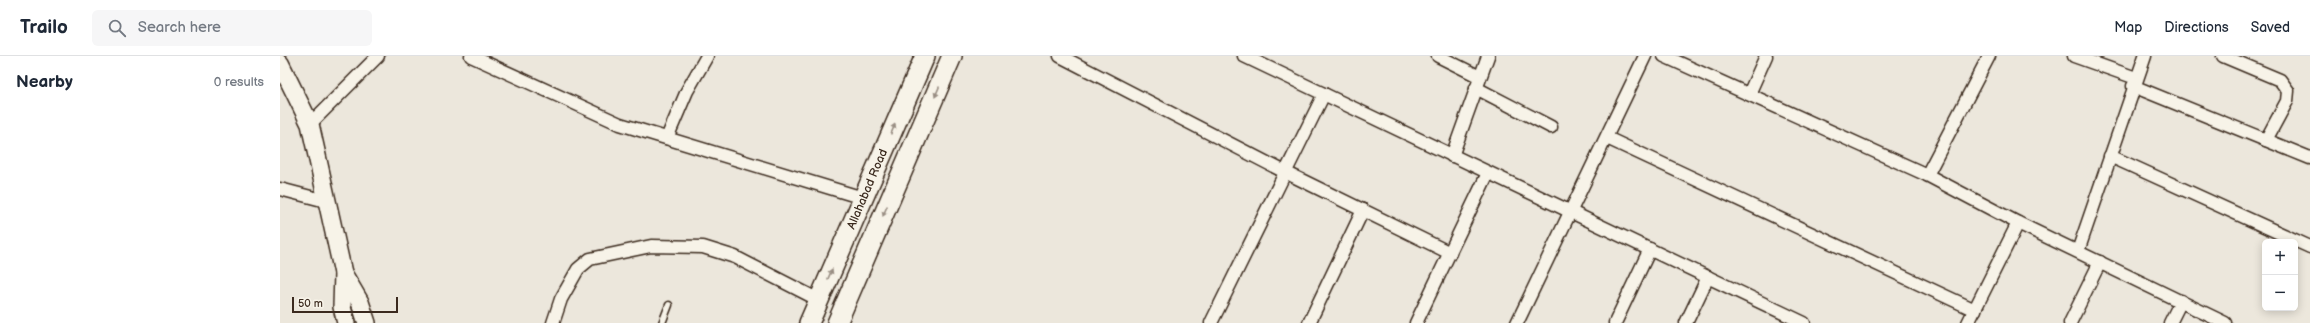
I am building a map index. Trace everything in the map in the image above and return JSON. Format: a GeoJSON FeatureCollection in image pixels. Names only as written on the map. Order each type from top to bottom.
{"type":"FeatureCollection","features":[{"type":"Feature","properties":{"kind":"main road","name":"Allahabad Road"},"geometry":{"type":"LineString","coordinates":[[809,323],[925,56]]}},
{"type":"Feature","properties":{"kind":"main road"},"geometry":{"type":"LineString","coordinates":[[837,323],[952,56]]}},
{"type":"Feature","properties":{"kind":"main road"},"geometry":{"type":"LineString","coordinates":[[280,63],[310,124],[326,202],[343,273],[342,307],[346,323]]}},
{"type":"Feature","properties":{"kind":"main road"},"geometry":{"type":"LineString","coordinates":[[343,273],[360,302],[367,323]]}},
{"type":"Feature","properties":{"kind":"street"},"geometry":{"type":"LineString","coordinates":[[310,124],[378,56]]}},
{"type":"Feature","properties":{"kind":"street"},"geometry":{"type":"LineString","coordinates":[[471,56],[620,124],[863,198]]}},
{"type":"Feature","properties":{"kind":"street"},"geometry":{"type":"LineString","coordinates":[[667,138],[687,90],[707,56]]}},
{"type":"Feature","properties":{"kind":"street"},"geometry":{"type":"LineString","coordinates":[[1060,56],[1285,172],[1450,253]]}},
{"type":"Feature","properties":{"kind":"street"},"geometry":{"type":"LineString","coordinates":[[1244,56],[1257,59],[1324,94],[1452,156],[1804,323]]}},
{"type":"Feature","properties":{"kind":"street"},"geometry":{"type":"LineString","coordinates":[[1438,56],[1478,83],[1551,127]]}},
{"type":"Feature","properties":{"kind":"street"},"geometry":{"type":"LineString","coordinates":[[1452,156],[1488,56]]}},
{"type":"Feature","properties":{"kind":"street"},"geometry":{"type":"LineString","coordinates":[[1517,323],[1572,212],[1645,56]]}},
{"type":"Feature","properties":{"kind":"street"},"geometry":{"type":"LineString","coordinates":[[1664,56],[1927,175],[2018,223],[2225,323]]}},
{"type":"Feature","properties":{"kind":"street"},"geometry":{"type":"LineString","coordinates":[[1749,94],[1766,56]]}},
{"type":"Feature","properties":{"kind":"street"},"geometry":{"type":"LineString","coordinates":[[1927,175],[1989,56]]}},
{"type":"Feature","properties":{"kind":"street"},"geometry":{"type":"LineString","coordinates":[[2074,56],[2310,158]]}},
{"type":"Feature","properties":{"kind":"street"},"geometry":{"type":"LineString","coordinates":[[2078,251],[2145,56]]}},
{"type":"Feature","properties":{"kind":"street"},"geometry":{"type":"LineString","coordinates":[[2223,56],[2280,80],[2288,91],[2287,101],[2266,140]]}},
{"type":"Feature","properties":{"kind":"street"},"geometry":{"type":"LineString","coordinates":[[1211,323],[1324,94]]}},
{"type":"Feature","properties":{"kind":"street"},"geometry":{"type":"LineString","coordinates":[[1607,138],[1975,310]]}},
{"type":"Feature","properties":{"kind":"street"},"geometry":{"type":"LineString","coordinates":[[2110,156],[2310,247]]}},
{"type":"Feature","properties":{"kind":"street"},"geometry":{"type":"LineString","coordinates":[[1416,323],[1488,173]]}},
{"type":"Feature","properties":{"kind":"street"},"geometry":{"type":"LineString","coordinates":[[280,189],[326,202]]}},
{"type":"Feature","properties":{"kind":"street"},"geometry":{"type":"LineString","coordinates":[[1309,323],[1363,210]]}},
{"type":"Feature","properties":{"kind":"street"},"geometry":{"type":"LineString","coordinates":[[1968,323],[2018,223]]}},
{"type":"Feature","properties":{"kind":"street"},"geometry":{"type":"LineString","coordinates":[[553,323],[561,300],[578,269],[590,259],[651,246],[703,247],[735,257],[819,300]]}},
{"type":"Feature","properties":{"kind":"street"},"geometry":{"type":"LineString","coordinates":[[1615,323],[1650,249]]}},
{"type":"Feature","properties":{"kind":"street"},"geometry":{"type":"LineString","coordinates":[[2070,323],[2100,262]]}},
{"type":"Feature","properties":{"kind":"street"},"geometry":{"type":"LineString","coordinates":[[1686,323],[1708,277]]}},
{"type":"Feature","properties":{"kind":"street"},"geometry":{"type":"LineString","coordinates":[[2170,323],[2181,301]]}},
{"type":"Feature","properties":{"kind":"lane"},"geometry":{"type":"LineString","coordinates":[[662,323],[669,305]]}}]}
